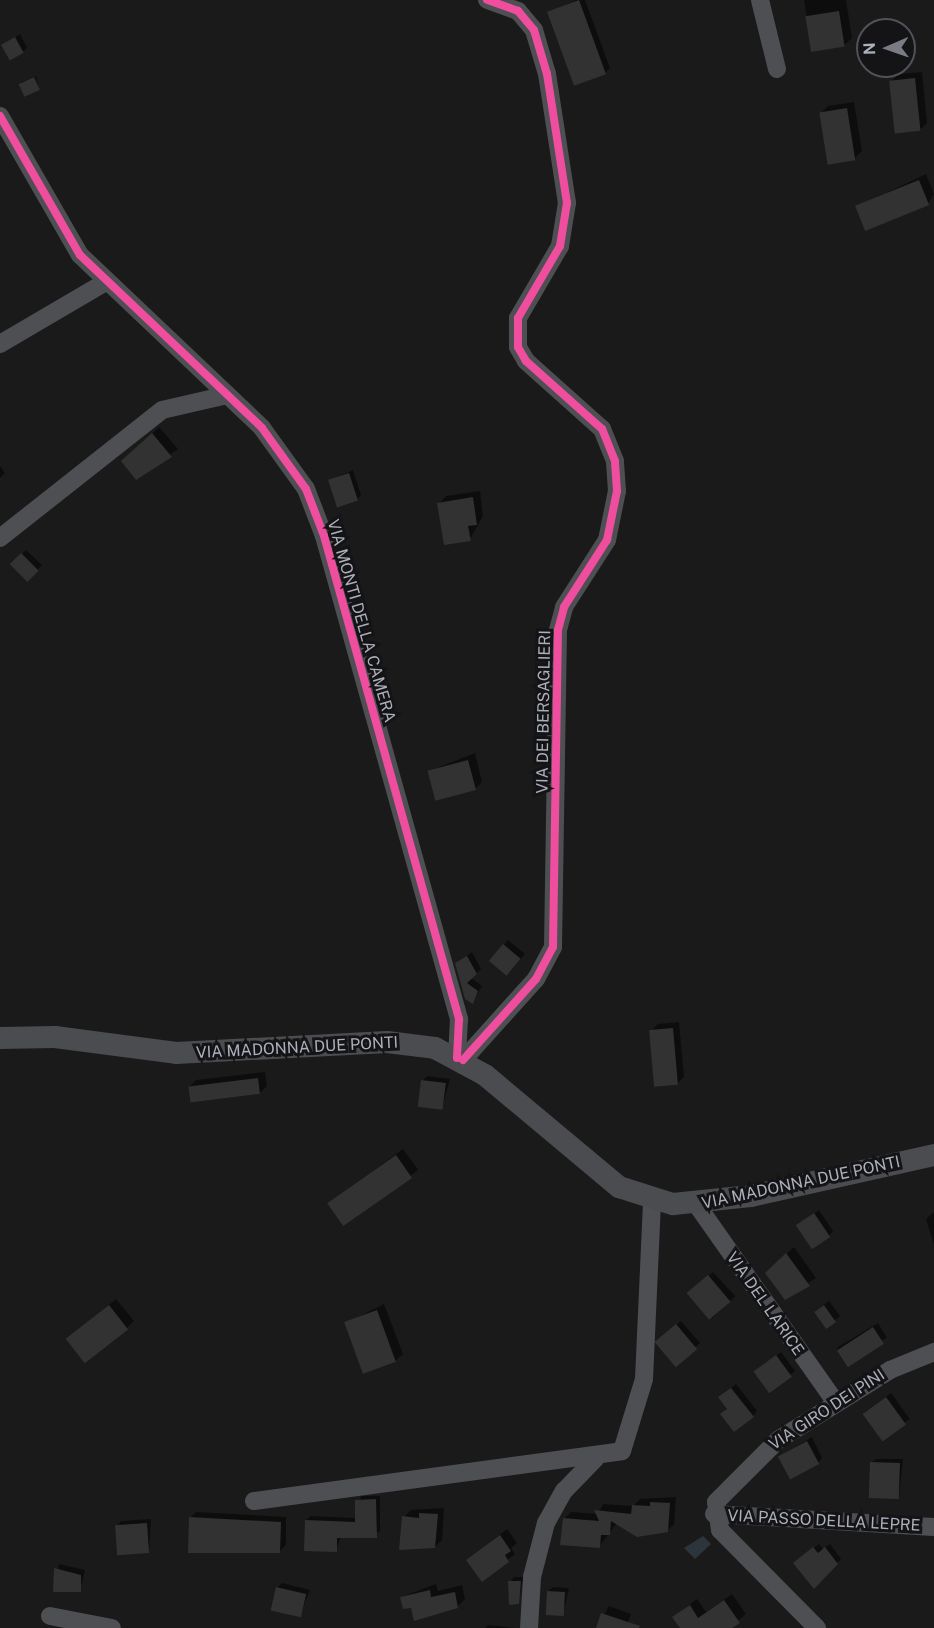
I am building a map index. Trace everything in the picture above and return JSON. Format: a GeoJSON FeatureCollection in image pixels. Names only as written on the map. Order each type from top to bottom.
{"type":"FeatureCollection","features":[{"type":"Feature","properties":{"kind":"main road","name":"VIA MADONNA DUE PONTI"},"geometry":{"type":"LineString","coordinates":[[0,1038],[55,1037],[176,1053],[396,1042],[460,1059],[614,1184],[652,1200],[697,1204],[934,1155]]}},
{"type":"Feature","properties":{"kind":"street","name":"VIA DEI BERSAGLIERI"},"geometry":{"type":"LineString","coordinates":[[460,1059],[536,979],[553,947],[557,636],[564,607],[611,530],[617,491],[615,461],[602,429],[525,361],[518,347],[518,318],[560,246],[567,202],[547,74],[534,30],[518,11],[487,0]]}},
{"type":"Feature","properties":{"kind":"street"},"geometry":{"type":"LineString","coordinates":[[760,0],[777,69]]}},
{"type":"Feature","properties":{"kind":"street","name":"VIA MONTI DELLA CAMERA"},"geometry":{"type":"LineString","coordinates":[[0,116],[70,241],[104,283],[227,395],[283,453],[318,519],[459,1019],[462,1039],[460,1059]]}},
{"type":"Feature","properties":{"kind":"street"},"geometry":{"type":"LineString","coordinates":[[0,344],[104,283]]}},
{"type":"Feature","properties":{"kind":"street"},"geometry":{"type":"LineString","coordinates":[[0,538],[162,410],[227,395]]}},
{"type":"Feature","properties":{"kind":"street"},"geometry":{"type":"LineString","coordinates":[[254,1501],[596,1458],[626,1446],[640,1397],[652,1200]]}},
{"type":"Feature","properties":{"kind":"street","name":"VIA DEL LARICE"},"geometry":{"type":"LineString","coordinates":[[697,1204],[836,1402]]}},
{"type":"Feature","properties":{"kind":"street","name":"VIA GIRO DEI PINI"},"geometry":{"type":"LineString","coordinates":[[714,1514],[719,1496],[756,1458],[836,1402],[934,1352]]}},
{"type":"Feature","properties":{"kind":"street"},"geometry":{"type":"LineString","coordinates":[[529,1628],[532,1577],[546,1523],[564,1491],[596,1458]]}},
{"type":"Feature","properties":{"kind":"street"},"geometry":{"type":"LineString","coordinates":[[714,1514],[720,1530],[817,1628]]}},
{"type":"Feature","properties":{"kind":"street","name":"VIA PASSO DELLA LEPRE"},"geometry":{"type":"LineString","coordinates":[[714,1514],[934,1527]]}},
{"type":"Feature","properties":{"kind":"street"},"geometry":{"type":"LineString","coordinates":[[50,1616],[112,1628]]}},
{"type":"Feature","properties":{"kind":"shaded area"},"geometry":{"type":"Polygon","coordinates":[[[703,1536],[711,1544],[695,1559],[684,1548],[703,1536]]]}},
{"type":"Feature","properties":{"kind":"building"},"geometry":{"type":"Polygon","coordinates":[[[579,0],[606,74],[574,86],[547,12],[579,0]]]}},
{"type":"Feature","properties":{"kind":"building"},"geometry":{"type":"Polygon","coordinates":[[[839,11],[845,47],[811,52],[805,16],[839,11]]]}},
{"type":"Feature","properties":{"kind":"building"},"geometry":{"type":"Polygon","coordinates":[[[15,37],[24,53],[10,61],[1,45],[15,37]]]}},
{"type":"Feature","properties":{"kind":"building"},"geometry":{"type":"Polygon","coordinates":[[[34,77],[40,90],[25,97],[19,84],[34,77]]]}},
{"type":"Feature","properties":{"kind":"building"},"geometry":{"type":"Polygon","coordinates":[[[915,78],[921,131],[895,133],[889,81],[915,78]]]}},
{"type":"Feature","properties":{"kind":"building"},"geometry":{"type":"Polygon","coordinates":[[[847,108],[855,160],[828,165],[819,112],[847,108]]]}},
{"type":"Feature","properties":{"kind":"building"},"geometry":{"type":"Polygon","coordinates":[[[919,180],[929,205],[865,231],[855,206],[919,180]]]}},
{"type":"Feature","properties":{"kind":"building"},"geometry":{"type":"Polygon","coordinates":[[[152,433],[172,457],[136,480],[121,461],[152,433]]]}},
{"type":"Feature","properties":{"kind":"building"},"geometry":{"type":"Polygon","coordinates":[[[349,473],[358,501],[337,507],[328,480],[349,473]]]}},
{"type":"Feature","properties":{"kind":"building"},"geometry":{"type":"Polygon","coordinates":[[[473,497],[477,525],[468,526],[471,541],[444,545],[437,503],[473,497]]]}},
{"type":"Feature","properties":{"kind":"building"},"geometry":{"type":"Polygon","coordinates":[[[21,553],[39,571],[27,582],[10,564],[21,553]]]}},
{"type":"Feature","properties":{"kind":"building"},"geometry":{"type":"Polygon","coordinates":[[[468,760],[476,790],[435,801],[427,771],[468,760]]]}},
{"type":"Feature","properties":{"kind":"building"},"geometry":{"type":"Polygon","coordinates":[[[503,944],[521,959],[506,976],[489,961],[503,944]]]}},
{"type":"Feature","properties":{"kind":"building"},"geometry":{"type":"Polygon","coordinates":[[[467,956],[477,974],[467,983],[478,991],[473,1004],[465,999],[455,963],[467,956]]]}},
{"type":"Feature","properties":{"kind":"building"},"geometry":{"type":"Polygon","coordinates":[[[673,1028],[678,1085],[654,1087],[649,1030],[673,1028]]]}},
{"type":"Feature","properties":{"kind":"building"},"geometry":{"type":"Polygon","coordinates":[[[258,1078],[260,1094],[190,1102],[189,1087],[258,1078]]]}},
{"type":"Feature","properties":{"kind":"building"},"geometry":{"type":"Polygon","coordinates":[[[421,1080],[446,1083],[443,1110],[418,1107],[421,1080]]]}},
{"type":"Feature","properties":{"kind":"building"},"geometry":{"type":"Polygon","coordinates":[[[396,1155],[412,1178],[343,1226],[327,1203],[396,1155]]]}},
{"type":"Feature","properties":{"kind":"building"},"geometry":{"type":"Polygon","coordinates":[[[814,1213],[830,1237],[812,1249],[796,1225],[814,1213]]]}},
{"type":"Feature","properties":{"kind":"building"},"geometry":{"type":"Polygon","coordinates":[[[786,1253],[810,1286],[785,1300],[765,1273],[786,1253]]]}},
{"type":"Feature","properties":{"kind":"building"},"geometry":{"type":"Polygon","coordinates":[[[708,1275],[730,1302],[709,1320],[687,1293],[708,1275]]]}},
{"type":"Feature","properties":{"kind":"building"},"geometry":{"type":"Polygon","coordinates":[[[109,1305],[128,1329],[85,1363],[66,1339],[109,1305]]]}},
{"type":"Feature","properties":{"kind":"building"},"geometry":{"type":"Polygon","coordinates":[[[824,1305],[836,1322],[826,1329],[814,1312],[824,1305]]]}},
{"type":"Feature","properties":{"kind":"building"},"geometry":{"type":"Polygon","coordinates":[[[377,1310],[396,1362],[363,1374],[344,1322],[377,1310]]]}},
{"type":"Feature","properties":{"kind":"building"},"geometry":{"type":"Polygon","coordinates":[[[676,1324],[697,1349],[676,1367],[655,1342],[676,1324]]]}},
{"type":"Feature","properties":{"kind":"building"},"geometry":{"type":"Polygon","coordinates":[[[873,1327],[884,1344],[848,1367],[837,1350],[873,1327]]]}},
{"type":"Feature","properties":{"kind":"building"},"geometry":{"type":"Polygon","coordinates":[[[776,1355],[792,1377],[769,1393],[753,1371],[776,1355]]]}},
{"type":"Feature","properties":{"kind":"building"},"geometry":{"type":"Polygon","coordinates":[[[731,1388],[754,1417],[734,1432],[720,1414],[727,1409],[718,1397],[731,1388]]]}},
{"type":"Feature","properties":{"kind":"building"},"geometry":{"type":"Polygon","coordinates":[[[886,1397],[906,1425],[883,1442],[863,1414],[886,1397]]]}},
{"type":"Feature","properties":{"kind":"building"},"geometry":{"type":"Polygon","coordinates":[[[807,1441],[819,1464],[790,1479],[778,1456],[807,1441]]]}},
{"type":"Feature","properties":{"kind":"building"},"geometry":{"type":"Polygon","coordinates":[[[870,1462],[900,1463],[899,1499],[869,1498],[870,1462]]]}},
{"type":"Feature","properties":{"kind":"building"},"geometry":{"type":"Polygon","coordinates":[[[376,1499],[377,1538],[337,1538],[337,1552],[304,1551],[305,1520],[355,1522],[355,1500],[376,1499]]]}},
{"type":"Feature","properties":{"kind":"building"},"geometry":{"type":"Polygon","coordinates":[[[650,1502],[670,1503],[668,1532],[637,1537],[611,1521],[610,1535],[601,1535],[600,1548],[560,1545],[563,1518],[599,1521],[594,1510],[631,1514],[632,1505],[650,1506],[650,1502]]]}},
{"type":"Feature","properties":{"kind":"building"},"geometry":{"type":"Polygon","coordinates":[[[419,1513],[438,1514],[435,1548],[399,1550],[402,1516],[419,1518],[419,1513]]]}},
{"type":"Feature","properties":{"kind":"building"},"geometry":{"type":"Polygon","coordinates":[[[189,1517],[281,1522],[280,1553],[188,1553],[189,1517]]]}},
{"type":"Feature","properties":{"kind":"building"},"geometry":{"type":"Polygon","coordinates":[[[147,1523],[149,1553],[117,1555],[115,1525],[147,1523]]]}},
{"type":"Feature","properties":{"kind":"building"},"geometry":{"type":"Polygon","coordinates":[[[500,1535],[511,1551],[505,1555],[509,1562],[482,1582],[466,1560],[500,1535]]]}},
{"type":"Feature","properties":{"kind":"building"},"geometry":{"type":"Polygon","coordinates":[[[813,1547],[818,1553],[825,1547],[838,1564],[814,1589],[793,1563],[813,1547]]]}},
{"type":"Feature","properties":{"kind":"building"},"geometry":{"type":"Polygon","coordinates":[[[54,1568],[81,1575],[81,1592],[53,1592],[54,1568]]]}},
{"type":"Feature","properties":{"kind":"building"},"geometry":{"type":"Polygon","coordinates":[[[508,1581],[521,1581],[519,1604],[509,1605],[508,1581]]]}},
{"type":"Feature","properties":{"kind":"building"},"geometry":{"type":"Polygon","coordinates":[[[276,1587],[306,1594],[301,1617],[271,1610],[276,1587]]]}},
{"type":"Feature","properties":{"kind":"building"},"geometry":{"type":"Polygon","coordinates":[[[430,1590],[431,1597],[455,1592],[458,1608],[414,1621],[411,1608],[403,1609],[400,1597],[430,1590]]]}},
{"type":"Feature","properties":{"kind":"building"},"geometry":{"type":"Polygon","coordinates":[[[547,1591],[565,1592],[564,1616],[546,1615],[547,1591]]]}},
{"type":"Feature","properties":{"kind":"building"},"geometry":{"type":"Polygon","coordinates":[[[724,1600],[740,1623],[732,1628],[680,1628],[672,1617],[690,1605],[698,1618],[724,1600]]]}},
{"type":"Feature","properties":{"kind":"building"},"geometry":{"type":"Polygon","coordinates":[[[601,1613],[640,1626],[639,1628],[596,1628],[601,1613]]]}},
{"type":"Feature","properties":{"kind":"cycle path"},"geometry":{"type":"LineString","coordinates":[[463,1060],[536,979],[553,947],[558,630],[564,607],[607,540],[617,491],[615,461],[602,429],[526,361],[518,347],[518,318],[560,246],[567,203],[547,74],[534,30],[518,11],[487,0]]}},
{"type":"Feature","properties":{"kind":"cycle path"},"geometry":{"type":"LineString","coordinates":[[0,116],[80,255],[262,428],[306,489],[324,536],[459,1019],[457,1058]]}}]}
